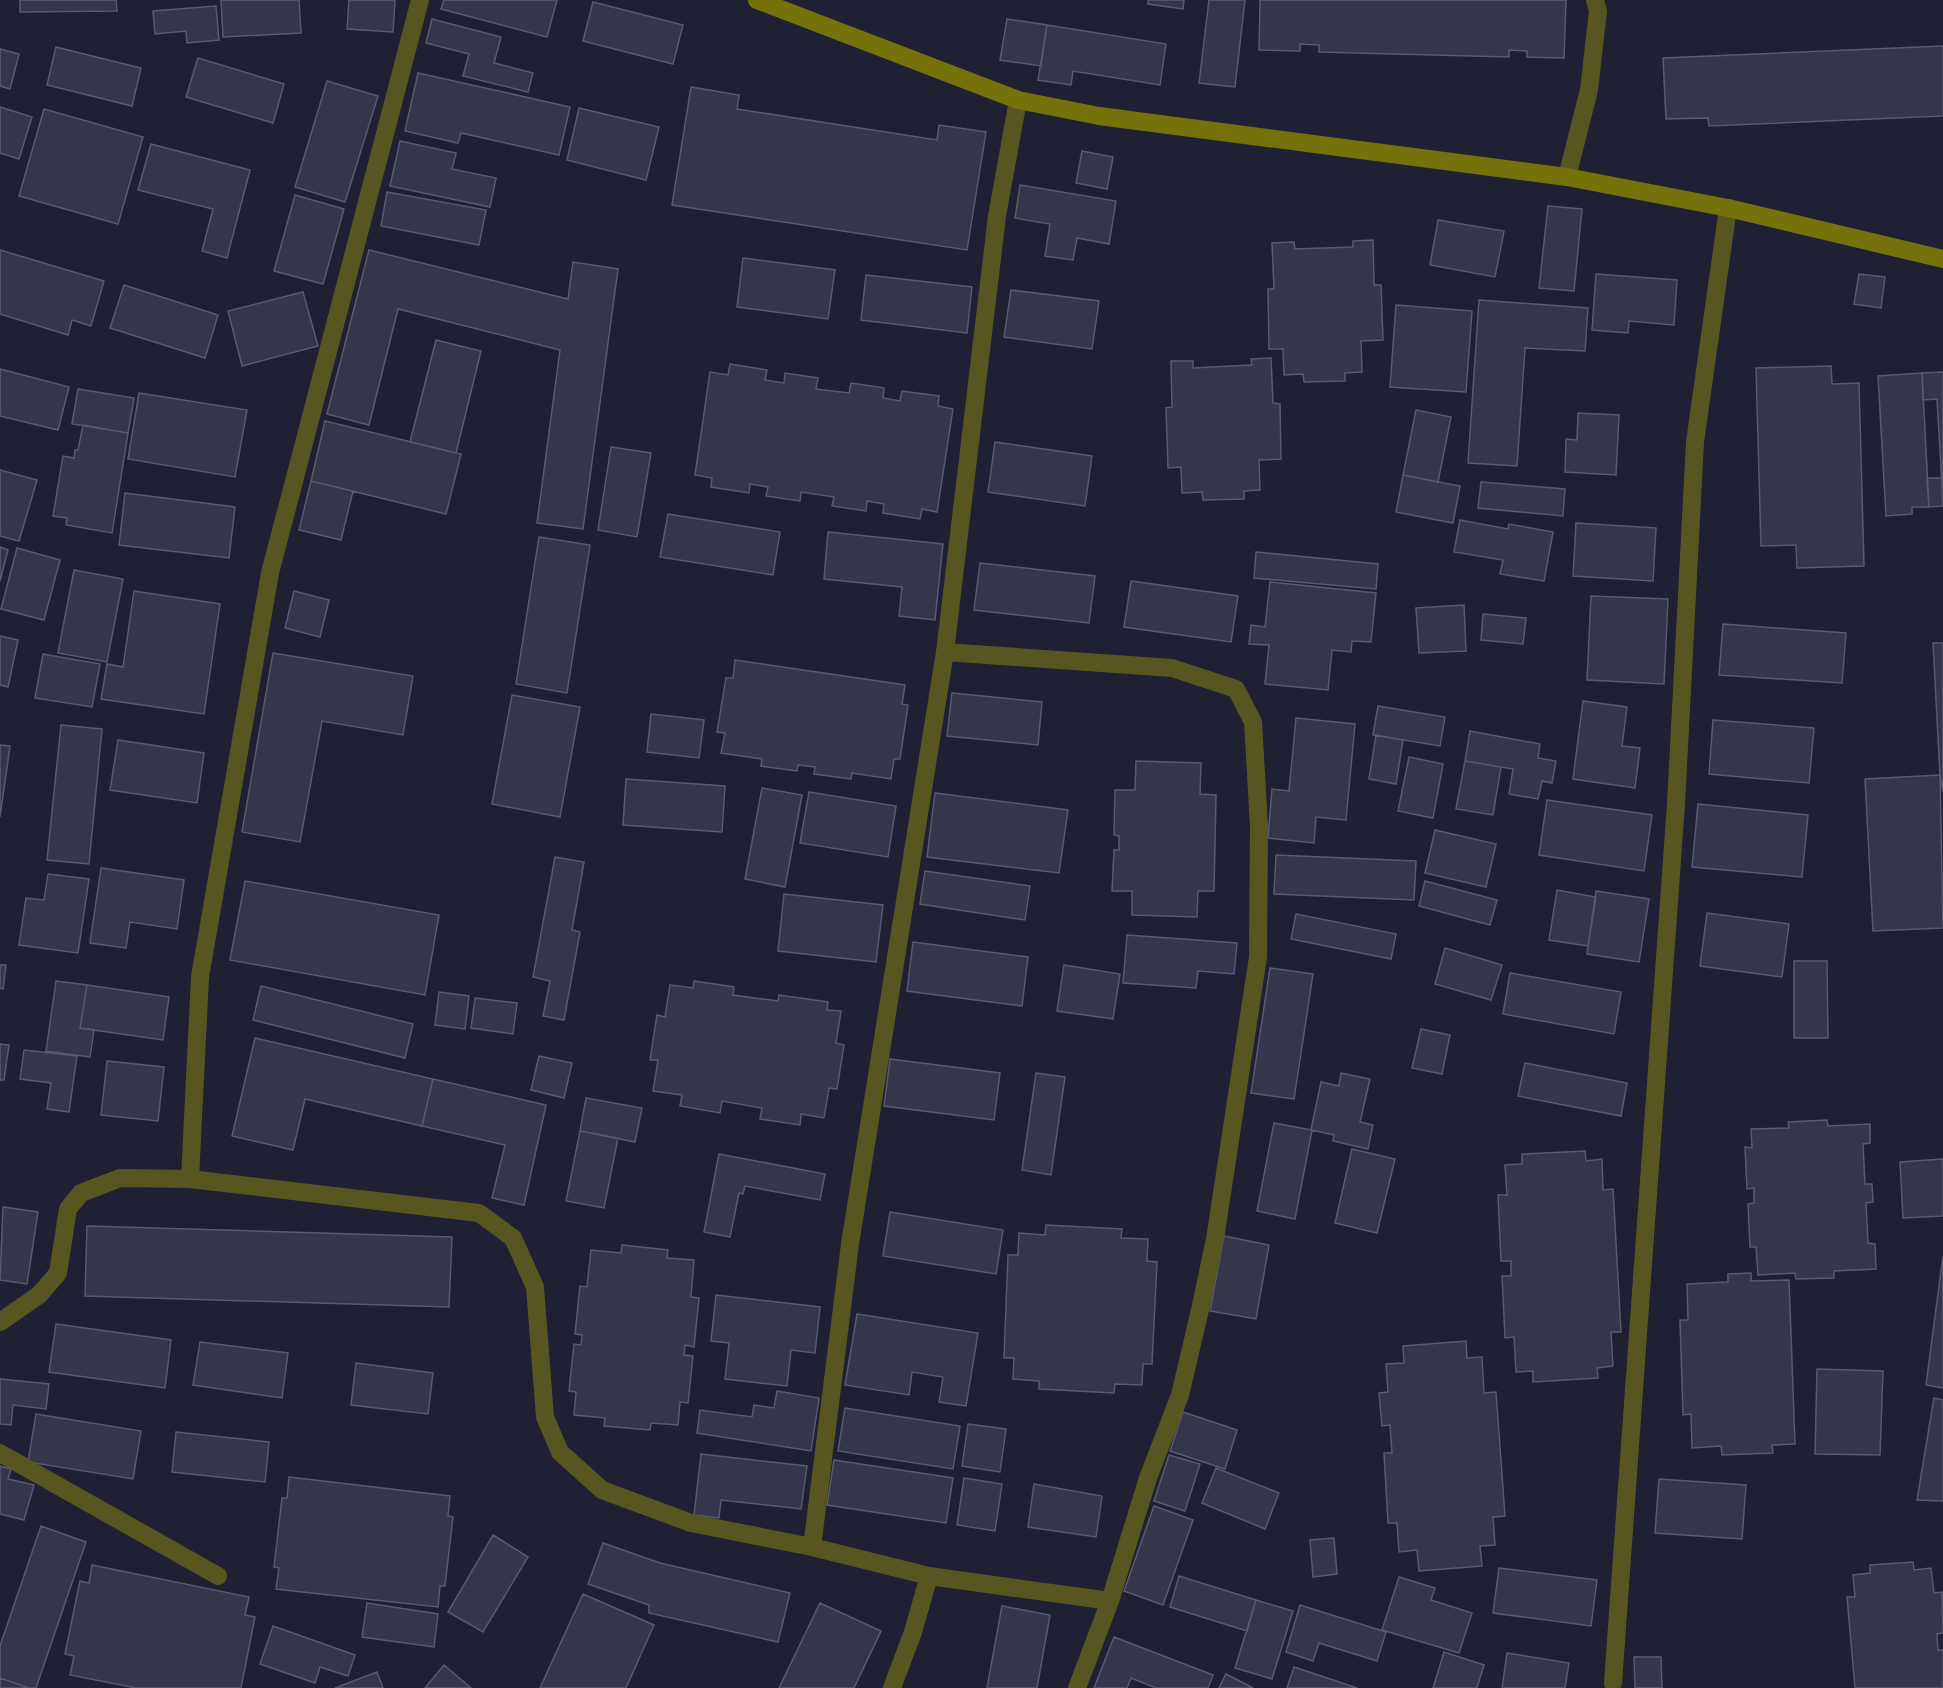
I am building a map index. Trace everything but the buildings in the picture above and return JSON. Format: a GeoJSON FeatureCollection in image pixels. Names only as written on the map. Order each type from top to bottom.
{"type":"FeatureCollection","features":[{"type":"Feature","properties":{"kind":"street"},"geometry":{"type":"LineString","coordinates":[[190,1179],[200,977],[270,573],[420,0]]}},
{"type":"Feature","properties":{"kind":"street"},"geometry":{"type":"LineString","coordinates":[[757,0],[1018,100],[1099,116],[1567,177],[1728,208],[1943,259]]}},
{"type":"Feature","properties":{"kind":"street"},"geometry":{"type":"LineString","coordinates":[[1567,177],[1589,90],[1598,11],[1595,0]]}},
{"type":"Feature","properties":{"kind":"street"},"geometry":{"type":"LineString","coordinates":[[812,1547],[850,1244],[945,652],[997,216],[1018,100]]}},
{"type":"Feature","properties":{"kind":"street"},"geometry":{"type":"LineString","coordinates":[[1613,1683],[1675,816],[1695,442],[1728,208]]}},
{"type":"Feature","properties":{"kind":"street"},"geometry":{"type":"LineString","coordinates":[[945,652],[1172,668],[1236,689],[1253,722],[1259,826],[1257,957],[1215,1239],[1180,1395],[1148,1478],[1110,1602],[1077,1688]]}},
{"type":"Feature","properties":{"kind":"street"},"geometry":{"type":"LineString","coordinates":[[0,1322],[39,1295],[58,1273],[68,1209],[81,1193],[120,1178],[190,1179],[479,1213],[513,1238],[535,1287],[545,1418],[561,1452],[602,1490],[691,1523],[812,1547],[929,1576],[1110,1602]]}},
{"type":"Feature","properties":{"kind":"street"},"geometry":{"type":"LineString","coordinates":[[0,1454],[219,1576]]}},
{"type":"Feature","properties":{"kind":"street"},"geometry":{"type":"LineString","coordinates":[[892,1688],[914,1632],[929,1576]]}}]}
